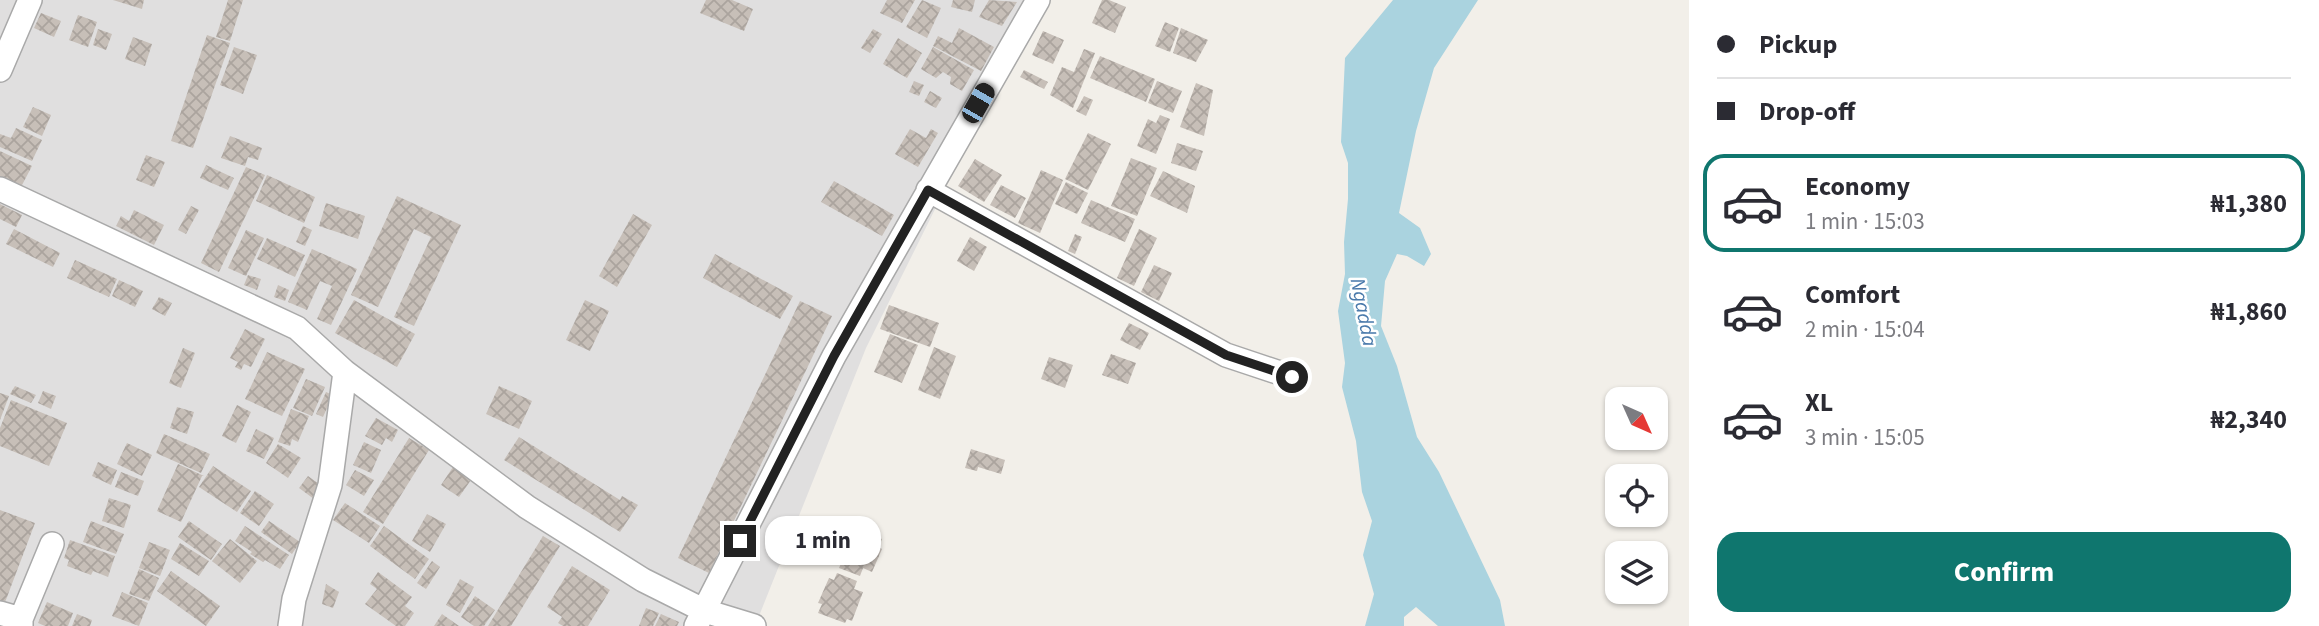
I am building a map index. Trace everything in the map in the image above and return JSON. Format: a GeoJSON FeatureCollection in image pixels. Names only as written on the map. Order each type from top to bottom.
{"type":"FeatureCollection","features":[{"type":"Feature","properties":{"kind":"street"},"geometry":{"type":"LineString","coordinates":[[0,69],[30,0]]}},
{"type":"Feature","properties":{"kind":"street"},"geometry":{"type":"LineString","coordinates":[[701,618],[834,356],[1038,0]]}},
{"type":"Feature","properties":{"kind":"street"},"geometry":{"type":"LineString","coordinates":[[0,189],[297,328],[345,372],[527,507],[701,618],[754,626]]}},
{"type":"Feature","properties":{"kind":"street"},"geometry":{"type":"LineString","coordinates":[[928,190],[1226,355],[1292,377]]}},
{"type":"Feature","properties":{"kind":"street"},"geometry":{"type":"LineString","coordinates":[[290,626],[294,599],[330,485],[345,372]]}},
{"type":"Feature","properties":{"kind":"street"},"geometry":{"type":"LineString","coordinates":[[14,619],[51,544]]}},
{"type":"Feature","properties":{"kind":"shaded area"},"geometry":{"type":"Polygon","coordinates":[[[0,0],[1039,0],[866,348],[755,626],[0,626],[0,0]]]}},
{"type":"Feature","properties":{"kind":"water","name":"Ngadda"},"geometry":{"type":"Polygon","coordinates":[[[1393,0],[1478,0],[1434,68],[1416,131],[1399,213],[1420,228],[1431,254],[1424,266],[1407,256],[1397,254],[1385,281],[1381,326],[1397,366],[1417,437],[1439,472],[1500,600],[1505,626],[1438,626],[1416,607],[1404,617],[1404,626],[1365,626],[1374,594],[1363,555],[1372,521],[1362,492],[1356,441],[1342,387],[1345,363],[1338,311],[1345,274],[1348,163],[1341,142],[1345,58],[1393,0]]]}},
{"type":"Feature","properties":{"kind":"building"},"geometry":{"type":"Polygon","coordinates":[[[113,0],[144,0],[142,9],[113,0]]]}},
{"type":"Feature","properties":{"kind":"building"},"geometry":{"type":"Polygon","coordinates":[[[228,0],[243,0],[230,41],[216,37],[228,0]]]}},
{"type":"Feature","properties":{"kind":"building"},"geometry":{"type":"Polygon","coordinates":[[[706,0],[732,0],[753,9],[744,31],[700,13],[706,0]]]}},
{"type":"Feature","properties":{"kind":"building"},"geometry":{"type":"Polygon","coordinates":[[[887,0],[915,0],[902,23],[880,13],[887,0]]]}},
{"type":"Feature","properties":{"kind":"building"},"geometry":{"type":"Polygon","coordinates":[[[922,0],[941,8],[927,38],[906,27],[922,0]]]}},
{"type":"Feature","properties":{"kind":"building"},"geometry":{"type":"Polygon","coordinates":[[[953,0],[975,0],[972,12],[951,7],[953,0]]]}},
{"type":"Feature","properties":{"kind":"building"},"geometry":{"type":"Polygon","coordinates":[[[989,0],[1017,2],[1002,26],[979,17],[989,0]]]}},
{"type":"Feature","properties":{"kind":"building"},"geometry":{"type":"Polygon","coordinates":[[[1102,0],[1126,7],[1115,33],[1092,23],[1102,0]]]}},
{"type":"Feature","properties":{"kind":"building"},"geometry":{"type":"Polygon","coordinates":[[[41,13],[61,21],[54,37],[34,28],[41,13]]]}},
{"type":"Feature","properties":{"kind":"building"},"geometry":{"type":"Polygon","coordinates":[[[78,15],[97,22],[88,47],[69,40],[78,15]]]}},
{"type":"Feature","properties":{"kind":"building"},"geometry":{"type":"Polygon","coordinates":[[[1165,22],[1179,28],[1170,52],[1155,46],[1165,22]]]}},
{"type":"Feature","properties":{"kind":"building"},"geometry":{"type":"Polygon","coordinates":[[[959,28],[994,47],[981,71],[933,46],[938,36],[952,43],[959,28]]]}},
{"type":"Feature","properties":{"kind":"building"},"geometry":{"type":"Polygon","coordinates":[[[1181,28],[1208,40],[1196,62],[1173,53],[1181,28]]]}},
{"type":"Feature","properties":{"kind":"building"},"geometry":{"type":"Polygon","coordinates":[[[98,29],[112,34],[106,50],[93,45],[98,29]]]}},
{"type":"Feature","properties":{"kind":"building"},"geometry":{"type":"Polygon","coordinates":[[[873,29],[882,34],[870,53],[861,48],[873,29]]]}},
{"type":"Feature","properties":{"kind":"building"},"geometry":{"type":"Polygon","coordinates":[[[1043,31],[1064,40],[1053,64],[1032,55],[1043,31]]]}},
{"type":"Feature","properties":{"kind":"building"},"geometry":{"type":"Polygon","coordinates":[[[207,35],[230,43],[193,148],[171,141],[207,35]]]}},
{"type":"Feature","properties":{"kind":"building"},"geometry":{"type":"Polygon","coordinates":[[[133,37],[152,44],[145,66],[125,59],[133,37]]]}},
{"type":"Feature","properties":{"kind":"building"},"geometry":{"type":"Polygon","coordinates":[[[898,38],[922,53],[907,78],[883,64],[898,38]]]}},
{"type":"Feature","properties":{"kind":"building"},"geometry":{"type":"Polygon","coordinates":[[[234,47],[257,55],[243,94],[220,85],[234,47]]]}},
{"type":"Feature","properties":{"kind":"building"},"geometry":{"type":"Polygon","coordinates":[[[933,47],[974,70],[962,91],[950,84],[951,77],[943,72],[936,78],[921,69],[933,47]]]}},
{"type":"Feature","properties":{"kind":"building"},"geometry":{"type":"Polygon","coordinates":[[[1084,49],[1095,53],[1073,108],[1050,95],[1062,67],[1074,72],[1084,49]]]}},
{"type":"Feature","properties":{"kind":"building"},"geometry":{"type":"Polygon","coordinates":[[[1100,56],[1155,79],[1146,102],[1090,78],[1100,56]]]}},
{"type":"Feature","properties":{"kind":"building"},"geometry":{"type":"Polygon","coordinates":[[[1024,70],[1048,82],[1044,89],[1020,77],[1024,70]]]}},
{"type":"Feature","properties":{"kind":"building"},"geometry":{"type":"Polygon","coordinates":[[[914,81],[924,85],[919,96],[909,92],[914,81]]]}},
{"type":"Feature","properties":{"kind":"building"},"geometry":{"type":"Polygon","coordinates":[[[1157,81],[1182,91],[1173,113],[1148,103],[1157,81]]]}},
{"type":"Feature","properties":{"kind":"building"},"geometry":{"type":"Polygon","coordinates":[[[1196,83],[1213,90],[1204,136],[1180,127],[1196,83]]]}},
{"type":"Feature","properties":{"kind":"building"},"geometry":{"type":"Polygon","coordinates":[[[930,91],[942,98],[936,108],[924,102],[930,91]]]}},
{"type":"Feature","properties":{"kind":"building"},"geometry":{"type":"Polygon","coordinates":[[[1084,96],[1093,100],[1086,116],[1076,111],[1084,96]]]}},
{"type":"Feature","properties":{"kind":"building"},"geometry":{"type":"Polygon","coordinates":[[[33,107],[51,115],[42,136],[23,127],[33,107]]]}},
{"type":"Feature","properties":{"kind":"building"},"geometry":{"type":"Polygon","coordinates":[[[1160,115],[1170,119],[1156,154],[1137,146],[1148,119],[1156,123],[1160,115]]]}},
{"type":"Feature","properties":{"kind":"building"},"geometry":{"type":"Polygon","coordinates":[[[16,128],[42,140],[32,161],[0,147],[0,134],[11,138],[16,128]]]}},
{"type":"Feature","properties":{"kind":"building"},"geometry":{"type":"Polygon","coordinates":[[[910,129],[926,138],[931,129],[938,133],[918,167],[895,154],[910,129]]]}},
{"type":"Feature","properties":{"kind":"building"},"geometry":{"type":"Polygon","coordinates":[[[1088,133],[1111,144],[1088,190],[1065,179],[1088,133]]]}},
{"type":"Feature","properties":{"kind":"building"},"geometry":{"type":"Polygon","coordinates":[[[230,136],[262,148],[258,160],[248,157],[245,166],[221,158],[230,136]]]}},
{"type":"Feature","properties":{"kind":"building"},"geometry":{"type":"Polygon","coordinates":[[[1177,143],[1203,151],[1196,171],[1171,163],[1177,143]]]}},
{"type":"Feature","properties":{"kind":"building"},"geometry":{"type":"Polygon","coordinates":[[[0,151],[32,166],[21,187],[0,177],[0,151]]]}},
{"type":"Feature","properties":{"kind":"building"},"geometry":{"type":"Polygon","coordinates":[[[146,155],[165,162],[154,187],[136,180],[146,155]]]}},
{"type":"Feature","properties":{"kind":"building"},"geometry":{"type":"Polygon","coordinates":[[[1131,158],[1157,168],[1137,216],[1111,206],[1131,158]]]}},
{"type":"Feature","properties":{"kind":"building"},"geometry":{"type":"Polygon","coordinates":[[[975,159],[1002,175],[984,202],[958,186],[975,159]]]}},
{"type":"Feature","properties":{"kind":"building"},"geometry":{"type":"Polygon","coordinates":[[[206,165],[234,178],[228,190],[200,178],[206,165]]]}},
{"type":"Feature","properties":{"kind":"building"},"geometry":{"type":"Polygon","coordinates":[[[246,167],[265,175],[219,272],[201,263],[246,167]]]}},
{"type":"Feature","properties":{"kind":"building"},"geometry":{"type":"Polygon","coordinates":[[[1041,170],[1063,180],[1040,233],[1018,223],[1041,170]]]}},
{"type":"Feature","properties":{"kind":"building"},"geometry":{"type":"Polygon","coordinates":[[[1163,171],[1195,186],[1187,213],[1150,196],[1163,171]]]}},
{"type":"Feature","properties":{"kind":"building"},"geometry":{"type":"Polygon","coordinates":[[[267,175],[315,197],[304,223],[256,201],[267,175]]]}},
{"type":"Feature","properties":{"kind":"building"},"geometry":{"type":"Polygon","coordinates":[[[834,181],[894,215],[882,236],[821,202],[834,181]]]}},
{"type":"Feature","properties":{"kind":"building"},"geometry":{"type":"Polygon","coordinates":[[[1066,182],[1088,193],[1077,214],[1055,204],[1066,182]]]}},
{"type":"Feature","properties":{"kind":"building"},"geometry":{"type":"Polygon","coordinates":[[[1001,185],[1026,198],[1015,218],[990,205],[1001,185]]]}},
{"type":"Feature","properties":{"kind":"building"},"geometry":{"type":"Polygon","coordinates":[[[397,196],[461,225],[414,326],[394,317],[431,237],[414,229],[378,307],[351,295],[397,196]]]}},
{"type":"Feature","properties":{"kind":"building"},"geometry":{"type":"Polygon","coordinates":[[[1091,200],[1135,219],[1125,242],[1081,223],[1091,200]]]}},
{"type":"Feature","properties":{"kind":"building"},"geometry":{"type":"Polygon","coordinates":[[[326,203],[365,216],[358,239],[319,226],[326,203]]]}},
{"type":"Feature","properties":{"kind":"building"},"geometry":{"type":"Polygon","coordinates":[[[0,204],[22,215],[16,227],[0,219],[0,204]]]}},
{"type":"Feature","properties":{"kind":"building"},"geometry":{"type":"Polygon","coordinates":[[[191,206],[199,210],[186,234],[178,230],[191,206]]]}},
{"type":"Feature","properties":{"kind":"building"},"geometry":{"type":"Polygon","coordinates":[[[134,210],[164,225],[154,245],[116,226],[121,216],[129,221],[134,210]]]}},
{"type":"Feature","properties":{"kind":"building"},"geometry":{"type":"Polygon","coordinates":[[[633,214],[652,225],[617,287],[599,276],[633,214]]]}},
{"type":"Feature","properties":{"kind":"building"},"geometry":{"type":"Polygon","coordinates":[[[303,226],[312,230],[305,246],[296,242],[303,226]]]}},
{"type":"Feature","properties":{"kind":"building"},"geometry":{"type":"Polygon","coordinates":[[[14,229],[60,253],[53,267],[6,244],[14,229]]]}},
{"type":"Feature","properties":{"kind":"building"},"geometry":{"type":"Polygon","coordinates":[[[1139,229],[1157,238],[1134,286],[1117,278],[1139,229]]]}},
{"type":"Feature","properties":{"kind":"building"},"geometry":{"type":"Polygon","coordinates":[[[246,230],[264,238],[246,276],[228,268],[246,230]]]}},
{"type":"Feature","properties":{"kind":"building"},"geometry":{"type":"Polygon","coordinates":[[[1075,234],[1082,237],[1075,254],[1068,251],[1075,234]]]}},
{"type":"Feature","properties":{"kind":"building"},"geometry":{"type":"Polygon","coordinates":[[[970,237],[987,247],[974,271],[957,261],[970,237]]]}},
{"type":"Feature","properties":{"kind":"building"},"geometry":{"type":"Polygon","coordinates":[[[267,238],[305,255],[295,277],[257,259],[267,238]]]}},
{"type":"Feature","properties":{"kind":"building"},"geometry":{"type":"Polygon","coordinates":[[[312,249],[357,269],[331,325],[317,319],[332,286],[320,281],[307,310],[288,302],[312,249]]]}},
{"type":"Feature","properties":{"kind":"building"},"geometry":{"type":"Polygon","coordinates":[[[715,254],[793,296],[780,319],[703,278],[715,254]]]}},
{"type":"Feature","properties":{"kind":"building"},"geometry":{"type":"Polygon","coordinates":[[[75,260],[117,279],[109,297],[67,278],[75,260]]]}},
{"type":"Feature","properties":{"kind":"building"},"geometry":{"type":"Polygon","coordinates":[[[1154,265],[1172,273],[1159,301],[1141,292],[1154,265]]]}},
{"type":"Feature","properties":{"kind":"building"},"geometry":{"type":"Polygon","coordinates":[[[248,275],[261,279],[257,290],[244,285],[248,275]]]}},
{"type":"Feature","properties":{"kind":"building"},"geometry":{"type":"Polygon","coordinates":[[[119,280],[143,291],[135,307],[112,296],[119,280]]]}},
{"type":"Feature","properties":{"kind":"building"},"geometry":{"type":"Polygon","coordinates":[[[278,285],[289,290],[285,301],[274,297],[278,285]]]}},
{"type":"Feature","properties":{"kind":"building"},"geometry":{"type":"Polygon","coordinates":[[[159,297],[172,303],[165,316],[152,309],[159,297]]]}},
{"type":"Feature","properties":{"kind":"building"},"geometry":{"type":"Polygon","coordinates":[[[354,300],[415,334],[397,367],[335,333],[354,300]]]}},
{"type":"Feature","properties":{"kind":"building"},"geometry":{"type":"Polygon","coordinates":[[[585,300],[609,311],[590,351],[566,340],[585,300]]]}},
{"type":"Feature","properties":{"kind":"building"},"geometry":{"type":"Polygon","coordinates":[[[800,301],[832,316],[709,573],[678,558],[800,301]]]}},
{"type":"Feature","properties":{"kind":"building"},"geometry":{"type":"Polygon","coordinates":[[[889,305],[939,323],[930,347],[880,329],[889,305]]]}},
{"type":"Feature","properties":{"kind":"building"},"geometry":{"type":"Polygon","coordinates":[[[1129,323],[1149,333],[1140,350],[1120,340],[1129,323]]]}},
{"type":"Feature","properties":{"kind":"building"},"geometry":{"type":"Polygon","coordinates":[[[245,329],[265,339],[251,367],[244,364],[241,370],[235,367],[238,362],[230,358],[245,329]]]}},
{"type":"Feature","properties":{"kind":"building"},"geometry":{"type":"Polygon","coordinates":[[[890,334],[918,345],[902,383],[874,372],[890,334]]]}},
{"type":"Feature","properties":{"kind":"building"},"geometry":{"type":"Polygon","coordinates":[[[934,347],[956,356],[940,399],[918,390],[934,347]]]}},
{"type":"Feature","properties":{"kind":"building"},"geometry":{"type":"Polygon","coordinates":[[[183,348],[195,353],[181,388],[169,383],[183,348]]]}},
{"type":"Feature","properties":{"kind":"building"},"geometry":{"type":"Polygon","coordinates":[[[267,352],[305,369],[282,416],[245,399],[267,352]]]}},
{"type":"Feature","properties":{"kind":"building"},"geometry":{"type":"Polygon","coordinates":[[[1111,354],[1136,363],[1128,384],[1102,375],[1111,354]]]}},
{"type":"Feature","properties":{"kind":"building"},"geometry":{"type":"Polygon","coordinates":[[[1049,357],[1073,365],[1065,388],[1041,379],[1049,357]]]}},
{"type":"Feature","properties":{"kind":"building"},"geometry":{"type":"Polygon","coordinates":[[[306,379],[325,387],[312,416],[293,408],[306,379]]]}},
{"type":"Feature","properties":{"kind":"building"},"geometry":{"type":"Polygon","coordinates":[[[15,386],[36,395],[31,403],[10,394],[15,386]]]}},
{"type":"Feature","properties":{"kind":"building"},"geometry":{"type":"Polygon","coordinates":[[[499,386],[532,401],[519,429],[486,414],[499,386]]]}},
{"type":"Feature","properties":{"kind":"building"},"geometry":{"type":"Polygon","coordinates":[[[43,391],[56,396],[51,409],[38,403],[43,391]]]}},
{"type":"Feature","properties":{"kind":"building"},"geometry":{"type":"Polygon","coordinates":[[[326,392],[333,395],[323,417],[316,414],[326,392]]]}},
{"type":"Feature","properties":{"kind":"building"},"geometry":{"type":"Polygon","coordinates":[[[0,393],[9,396],[0,420],[0,393]]]}},
{"type":"Feature","properties":{"kind":"building"},"geometry":{"type":"Polygon","coordinates":[[[11,400],[67,423],[49,466],[0,446],[0,428],[11,400]]]}},
{"type":"Feature","properties":{"kind":"building"},"geometry":{"type":"Polygon","coordinates":[[[237,405],[251,412],[236,443],[222,436],[237,405]]]}},
{"type":"Feature","properties":{"kind":"building"},"geometry":{"type":"Polygon","coordinates":[[[177,407],[194,412],[187,434],[170,428],[177,407]]]}},
{"type":"Feature","properties":{"kind":"building"},"geometry":{"type":"Polygon","coordinates":[[[291,409],[309,416],[298,442],[292,439],[290,446],[278,442],[291,409]]]}},
{"type":"Feature","properties":{"kind":"building"},"geometry":{"type":"Polygon","coordinates":[[[376,418],[398,430],[392,442],[386,438],[382,445],[365,436],[376,418]]]}},
{"type":"Feature","properties":{"kind":"building"},"geometry":{"type":"Polygon","coordinates":[[[256,429],[274,438],[264,459],[246,451],[256,429]]]}},
{"type":"Feature","properties":{"kind":"building"},"geometry":{"type":"Polygon","coordinates":[[[164,434],[210,454],[201,473],[156,453],[164,434]]]}},
{"type":"Feature","properties":{"kind":"building"},"geometry":{"type":"Polygon","coordinates":[[[519,437],[620,500],[622,496],[638,505],[620,532],[504,460],[519,437]]]}},
{"type":"Feature","properties":{"kind":"building"},"geometry":{"type":"Polygon","coordinates":[[[409,438],[429,450],[383,524],[363,512],[409,438]]]}},
{"type":"Feature","properties":{"kind":"building"},"geometry":{"type":"Polygon","coordinates":[[[364,442],[381,450],[371,473],[353,465],[364,442]]]}},
{"type":"Feature","properties":{"kind":"building"},"geometry":{"type":"Polygon","coordinates":[[[127,443],[152,455],[142,476],[117,464],[127,443]]]}},
{"type":"Feature","properties":{"kind":"building"},"geometry":{"type":"Polygon","coordinates":[[[278,444],[301,458],[288,478],[266,463],[278,444]]]}},
{"type":"Feature","properties":{"kind":"building"},"geometry":{"type":"Polygon","coordinates":[[[971,449],[1005,460],[1001,474],[978,467],[977,471],[965,468],[971,449]]]}},
{"type":"Feature","properties":{"kind":"building"},"geometry":{"type":"Polygon","coordinates":[[[98,462],[117,470],[111,485],[92,476],[98,462]]]}},
{"type":"Feature","properties":{"kind":"building"},"geometry":{"type":"Polygon","coordinates":[[[178,464],[204,476],[181,522],[157,511],[178,464]]]}},
{"type":"Feature","properties":{"kind":"building"},"geometry":{"type":"Polygon","coordinates":[[[213,466],[251,491],[237,512],[199,487],[213,466]]]}},
{"type":"Feature","properties":{"kind":"building"},"geometry":{"type":"Polygon","coordinates":[[[453,467],[471,480],[459,497],[441,485],[453,467]]]}},
{"type":"Feature","properties":{"kind":"building"},"geometry":{"type":"Polygon","coordinates":[[[355,470],[374,480],[364,496],[346,485],[355,470]]]}},
{"type":"Feature","properties":{"kind":"building"},"geometry":{"type":"Polygon","coordinates":[[[121,472],[144,481],[138,496],[115,487],[121,472]]]}},
{"type":"Feature","properties":{"kind":"building"},"geometry":{"type":"Polygon","coordinates":[[[308,476],[323,487],[314,499],[299,488],[308,476]]]}},
{"type":"Feature","properties":{"kind":"building"},"geometry":{"type":"Polygon","coordinates":[[[255,491],[274,504],[259,526],[240,513],[255,491]]]}},
{"type":"Feature","properties":{"kind":"building"},"geometry":{"type":"Polygon","coordinates":[[[109,498],[131,505],[124,528],[102,521],[109,498]]]}},
{"type":"Feature","properties":{"kind":"building"},"geometry":{"type":"Polygon","coordinates":[[[345,503],[380,526],[369,543],[333,520],[345,503]]]}},
{"type":"Feature","properties":{"kind":"building"},"geometry":{"type":"Polygon","coordinates":[[[0,510],[35,523],[4,605],[0,603],[0,510]]]}},
{"type":"Feature","properties":{"kind":"building"},"geometry":{"type":"Polygon","coordinates":[[[427,514],[446,524],[430,552],[412,541],[427,514]]]}},
{"type":"Feature","properties":{"kind":"building"},"geometry":{"type":"Polygon","coordinates":[[[91,521],[124,534],[116,554],[83,542],[91,521]]]}},
{"type":"Feature","properties":{"kind":"building"},"geometry":{"type":"Polygon","coordinates":[[[189,521],[222,544],[211,560],[178,537],[189,521]]]}},
{"type":"Feature","properties":{"kind":"building"},"geometry":{"type":"Polygon","coordinates":[[[269,521],[300,542],[292,554],[261,532],[269,521]]]}},
{"type":"Feature","properties":{"kind":"building"},"geometry":{"type":"Polygon","coordinates":[[[245,526],[289,555],[280,569],[250,554],[252,552],[235,541],[245,526]]]}},
{"type":"Feature","properties":{"kind":"building"},"geometry":{"type":"Polygon","coordinates":[[[384,526],[429,559],[415,579],[370,546],[384,526]]]}},
{"type":"Feature","properties":{"kind":"building"},"geometry":{"type":"Polygon","coordinates":[[[856,528],[882,539],[879,547],[882,549],[872,572],[863,568],[860,576],[839,568],[842,561],[837,559],[849,530],[854,532],[856,528]]]}},
{"type":"Feature","properties":{"kind":"building"},"geometry":{"type":"Polygon","coordinates":[[[543,536],[560,546],[511,626],[488,626],[543,536]]]}},
{"type":"Feature","properties":{"kind":"building"},"geometry":{"type":"Polygon","coordinates":[[[230,539],[257,561],[240,583],[212,561],[230,539]]]}},
{"type":"Feature","properties":{"kind":"building"},"geometry":{"type":"Polygon","coordinates":[[[70,540],[115,556],[108,577],[93,571],[91,575],[67,566],[69,560],[64,558],[70,540]]]}},
{"type":"Feature","properties":{"kind":"building"},"geometry":{"type":"Polygon","coordinates":[[[149,542],[170,550],[160,576],[139,568],[149,542]]]}},
{"type":"Feature","properties":{"kind":"building"},"geometry":{"type":"Polygon","coordinates":[[[180,543],[209,561],[199,576],[171,559],[180,543]]]}},
{"type":"Feature","properties":{"kind":"building"},"geometry":{"type":"Polygon","coordinates":[[[432,561],[440,567],[426,589],[417,583],[432,561]]]}},
{"type":"Feature","properties":{"kind":"building"},"geometry":{"type":"Polygon","coordinates":[[[572,566],[610,590],[588,626],[563,626],[558,623],[562,617],[547,607],[572,566]]]}},
{"type":"Feature","properties":{"kind":"building"},"geometry":{"type":"Polygon","coordinates":[[[139,569],[159,578],[149,601],[129,594],[139,569]]]}},
{"type":"Feature","properties":{"kind":"building"},"geometry":{"type":"Polygon","coordinates":[[[171,571],[220,606],[206,626],[157,591],[171,571]]]}},
{"type":"Feature","properties":{"kind":"building"},"geometry":{"type":"Polygon","coordinates":[[[378,572],[412,597],[405,606],[414,613],[405,626],[396,626],[365,604],[377,589],[370,584],[378,572]]]}},
{"type":"Feature","properties":{"kind":"building"},"geometry":{"type":"Polygon","coordinates":[[[837,573],[857,581],[854,589],[863,592],[852,621],[847,619],[845,623],[818,613],[822,604],[818,603],[829,578],[834,580],[837,573]]]}},
{"type":"Feature","properties":{"kind":"building"},"geometry":{"type":"Polygon","coordinates":[[[460,579],[474,587],[460,613],[446,605],[460,579]]]}},
{"type":"Feature","properties":{"kind":"building"},"geometry":{"type":"Polygon","coordinates":[[[326,584],[339,592],[333,608],[322,604],[326,584]]]}},
{"type":"Feature","properties":{"kind":"building"},"geometry":{"type":"Polygon","coordinates":[[[122,592],[148,603],[139,626],[112,616],[122,592]]]}},
{"type":"Feature","properties":{"kind":"building"},"geometry":{"type":"Polygon","coordinates":[[[475,596],[495,610],[484,626],[474,626],[461,617],[475,596]]]}},
{"type":"Feature","properties":{"kind":"building"},"geometry":{"type":"Polygon","coordinates":[[[47,602],[73,613],[68,626],[45,626],[38,623],[47,602]]]}},
{"type":"Feature","properties":{"kind":"building"},"geometry":{"type":"Polygon","coordinates":[[[646,608],[659,613],[653,626],[639,626],[646,608]]]}},
{"type":"Feature","properties":{"kind":"building"},"geometry":{"type":"Polygon","coordinates":[[[77,614],[92,620],[90,626],[72,626],[77,614]]]}},
{"type":"Feature","properties":{"kind":"building"},"geometry":{"type":"Polygon","coordinates":[[[442,614],[459,626],[434,626],[442,614]]]}},
{"type":"Feature","properties":{"kind":"building"},"geometry":{"type":"Polygon","coordinates":[[[661,614],[679,622],[677,626],[655,626],[661,614]]]}},
{"type":"Feature","properties":{"kind":"route"},"geometry":{"type":"LineString","coordinates":[[740,541],[834,356],[928,190],[1226,355],[1292,377]]}}]}
